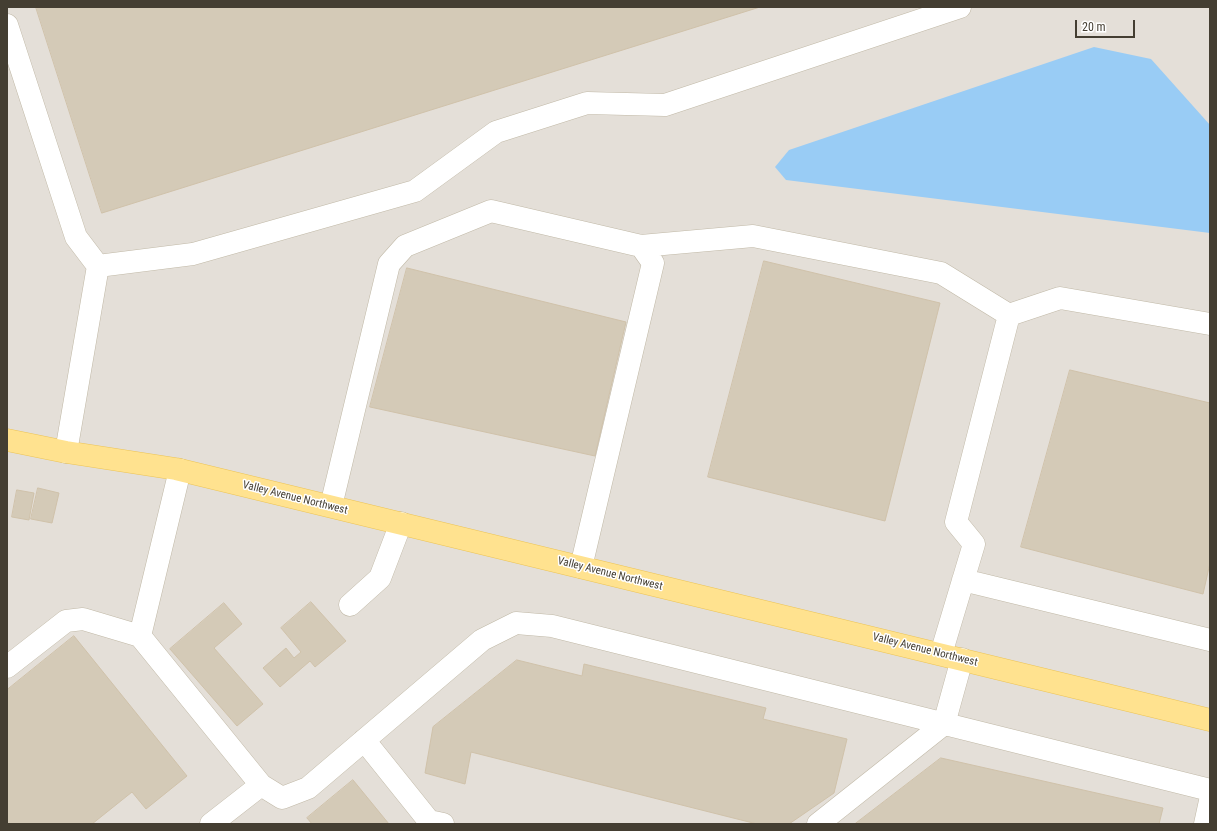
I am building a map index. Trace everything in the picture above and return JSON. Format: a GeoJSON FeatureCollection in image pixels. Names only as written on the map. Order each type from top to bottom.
{"type":"FeatureCollection","features":[{"type":"Feature","properties":{"kind":"main road","name":"Valley Avenue Northwest"},"geometry":{"type":"LineString","coordinates":[[7,440],[66,452],[180,470],[1210,720]]}},
{"type":"Feature","properties":{"kind":"lane"},"geometry":{"type":"LineString","coordinates":[[98,266],[193,254],[415,192],[496,132],[587,103],[666,105],[960,7]]}},
{"type":"Feature","properties":{"kind":"lane"},"geometry":{"type":"LineString","coordinates":[[7,25],[76,237],[98,266],[66,452]]}},
{"type":"Feature","properties":{"kind":"lane"},"geometry":{"type":"LineString","coordinates":[[331,506],[389,264],[405,246],[491,211],[641,246],[753,236],[941,273],[1009,315]]}},
{"type":"Feature","properties":{"kind":"lane"},"geometry":{"type":"LineString","coordinates":[[581,567],[653,263],[641,246]]}},
{"type":"Feature","properties":{"kind":"lane"},"geometry":{"type":"LineString","coordinates":[[1009,315],[1060,298],[1210,324]]}},
{"type":"Feature","properties":{"kind":"lane"},"geometry":{"type":"LineString","coordinates":[[941,654],[974,544],[956,522],[1009,315]]}},
{"type":"Feature","properties":{"kind":"lane"},"geometry":{"type":"LineString","coordinates":[[140,636],[180,470]]}},
{"type":"Feature","properties":{"kind":"lane"},"geometry":{"type":"LineString","coordinates":[[350,605],[380,578],[401,523]]}},
{"type":"Feature","properties":{"kind":"lane"},"geometry":{"type":"LineString","coordinates":[[963,580],[1210,640]]}},
{"type":"Feature","properties":{"kind":"lane"},"geometry":{"type":"LineString","coordinates":[[7,667],[66,621],[83,619],[140,636],[261,785],[282,798],[308,788],[482,640],[516,622],[552,626],[1210,790]]}},
{"type":"Feature","properties":{"kind":"lane"},"geometry":{"type":"LineString","coordinates":[[818,824],[944,724],[962,659]]}},
{"type":"Feature","properties":{"kind":"lane"},"geometry":{"type":"LineString","coordinates":[[364,740],[428,821],[443,824]]}},
{"type":"Feature","properties":{"kind":"lane"},"geometry":{"type":"LineString","coordinates":[[211,824],[261,785]]}},
{"type":"Feature","properties":{"kind":"lane"},"geometry":{"type":"LineString","coordinates":[[1205,824],[1210,801]]}},
{"type":"Feature","properties":{"kind":"shaded area"},"geometry":{"type":"Polygon","coordinates":[[[7,7],[1210,7],[1210,824],[7,824],[7,7]]]}},
{"type":"Feature","properties":{"kind":"water"},"geometry":{"type":"Polygon","coordinates":[[[1094,47],[1151,59],[1210,125],[1210,233],[786,180],[775,167],[789,150],[1094,47]]]}},
{"type":"Feature","properties":{"kind":"building"},"geometry":{"type":"Polygon","coordinates":[[[36,7],[760,7],[102,213],[36,7]]]}},
{"type":"Feature","properties":{"kind":"building"},"geometry":{"type":"Polygon","coordinates":[[[764,261],[940,303],[885,521],[708,477],[764,261]]]}},
{"type":"Feature","properties":{"kind":"building"},"geometry":{"type":"Polygon","coordinates":[[[407,268],[626,322],[595,456],[370,407],[407,268]]]}},
{"type":"Feature","properties":{"kind":"building"},"geometry":{"type":"Polygon","coordinates":[[[1070,370],[1210,403],[1210,563],[1203,594],[1021,547],[1070,370]]]}},
{"type":"Feature","properties":{"kind":"building"},"geometry":{"type":"Polygon","coordinates":[[[38,488],[59,493],[52,523],[31,519],[38,488]]]}},
{"type":"Feature","properties":{"kind":"building"},"geometry":{"type":"Polygon","coordinates":[[[17,490],[34,493],[29,520],[12,517],[17,490]]]}},
{"type":"Feature","properties":{"kind":"building"},"geometry":{"type":"Polygon","coordinates":[[[311,602],[346,641],[315,667],[310,661],[280,687],[263,668],[286,648],[294,658],[301,652],[281,628],[311,602]]]}},
{"type":"Feature","properties":{"kind":"building"},"geometry":{"type":"Polygon","coordinates":[[[224,603],[242,624],[214,648],[263,704],[237,726],[170,649],[224,603]]]}},
{"type":"Feature","properties":{"kind":"building"},"geometry":{"type":"Polygon","coordinates":[[[74,636],[187,776],[146,809],[132,792],[92,824],[7,824],[7,690],[74,636]]]}},
{"type":"Feature","properties":{"kind":"building"},"geometry":{"type":"Polygon","coordinates":[[[517,660],[582,676],[584,664],[766,708],[763,719],[847,739],[834,793],[789,824],[757,824],[471,752],[465,784],[425,773],[433,727],[517,660]]]}},
{"type":"Feature","properties":{"kind":"building"},"geometry":{"type":"Polygon","coordinates":[[[941,758],[1163,808],[1159,824],[855,824],[941,758]]]}},
{"type":"Feature","properties":{"kind":"building"},"geometry":{"type":"Polygon","coordinates":[[[353,780],[389,824],[312,824],[307,818],[353,780]]]}}]}
